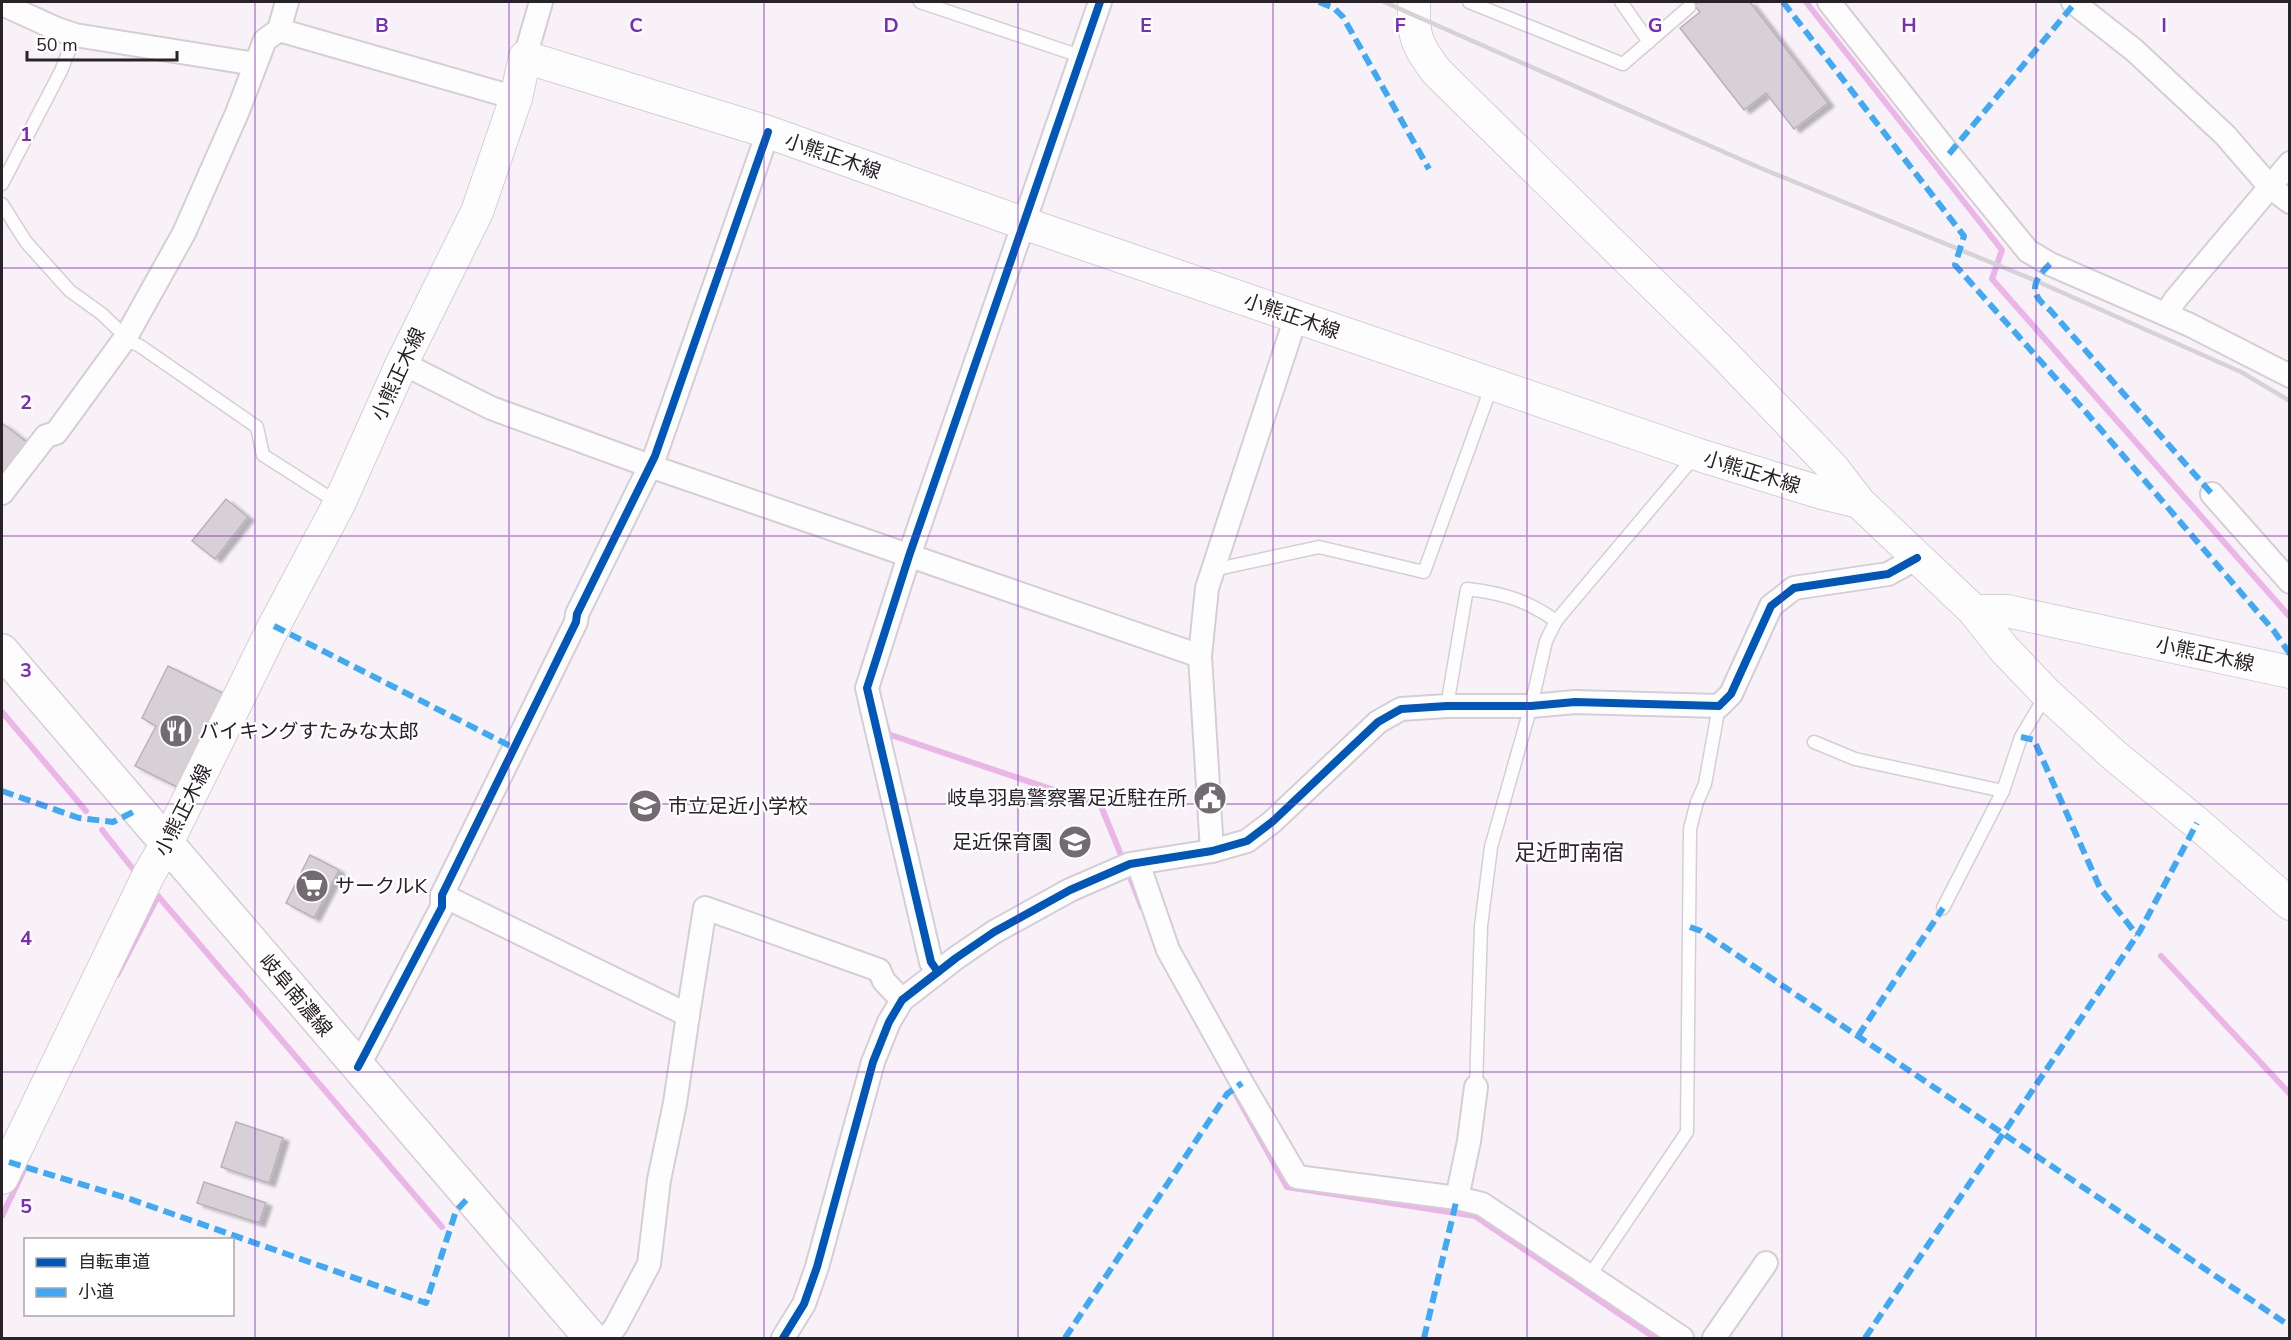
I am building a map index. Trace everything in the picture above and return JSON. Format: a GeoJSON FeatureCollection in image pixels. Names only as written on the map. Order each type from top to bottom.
{"type":"FeatureCollection","features":[{"type":"Feature","properties":{"kind":"main road"},"geometry":{"type":"LineString","coordinates":[[1414,2],[1415,37],[1424,55],[1437,72],[1719,349],[1832,467],[1859,502],[1974,611],[2004,649],[2047,693],[2115,756],[2198,824],[2289,904]]}},
{"type":"Feature","properties":{"kind":"main road","name":"小熊正木線"},"geometry":{"type":"LineString","coordinates":[[4,1166],[274,626],[339,504],[402,363],[477,212],[516,98],[525,57],[768,132],[1023,223],[1696,454],[1822,493],[1859,502]]}},
{"type":"Feature","properties":{"kind":"main road","name":"小熊正木線"},"geometry":{"type":"LineString","coordinates":[[1974,611],[2007,612],[2289,672]]}},
{"type":"Feature","properties":{"kind":"main road","name":"岐阜南濃線"},"geometry":{"type":"LineString","coordinates":[[2,651],[591,1338]]}},
{"type":"Feature","properties":{"kind":"street"},"geometry":{"type":"LineString","coordinates":[[2,493],[45,436],[56,433],[126,338],[184,233],[237,113],[265,40],[279,30],[287,2]]}},
{"type":"Feature","properties":{"kind":"street"},"geometry":{"type":"LineString","coordinates":[[525,57],[541,2]]}},
{"type":"Feature","properties":{"kind":"street"},"geometry":{"type":"LineString","coordinates":[[938,972],[931,962],[867,688],[909,555],[1100,2]]}},
{"type":"Feature","properties":{"kind":"street"},"geometry":{"type":"LineString","coordinates":[[1829,2],[2028,251],[2049,264],[2166,314],[2262,360],[2289,376]]}},
{"type":"Feature","properties":{"kind":"street"},"geometry":{"type":"LineString","coordinates":[[2073,2],[2134,50],[2225,135],[2270,187],[2289,202]]}},
{"type":"Feature","properties":{"kind":"street"},"geometry":{"type":"LineString","coordinates":[[2,4],[75,35],[255,64]]}},
{"type":"Feature","properties":{"kind":"street"},"geometry":{"type":"LineString","coordinates":[[279,30],[516,98]]}},
{"type":"Feature","properties":{"kind":"street"},"geometry":{"type":"LineString","coordinates":[[358,1067],[442,907],[442,895],[656,456],[768,132]]}},
{"type":"Feature","properties":{"kind":"street"},"geometry":{"type":"LineString","coordinates":[[2166,314],[2175,300],[2289,163]]}},
{"type":"Feature","properties":{"kind":"street"},"geometry":{"type":"LineString","coordinates":[[1212,851],[1200,656],[1207,588],[1296,317]]}},
{"type":"Feature","properties":{"kind":"street"},"geometry":{"type":"LineString","coordinates":[[402,363],[491,408],[650,466],[1200,656]]}},
{"type":"Feature","properties":{"kind":"street"},"geometry":{"type":"LineString","coordinates":[[2212,494],[2289,582]]}},
{"type":"Feature","properties":{"kind":"street"},"geometry":{"type":"LineString","coordinates":[[783,1338],[804,1304],[873,1062],[884,1032],[902,1000],[994,932],[1070,890],[1130,864],[1212,851],[1247,841],[1272,822],[1378,722],[1401,709],[1446,706],[1531,706],[1575,702],[1719,706],[1731,694],[1771,606],[1794,588],[1888,574],[1917,558]]}},
{"type":"Feature","properties":{"kind":"street"},"geometry":{"type":"LineString","coordinates":[[1138,863],[1168,950],[1297,1177],[1457,1198],[1482,1204],[1682,1338]]}},
{"type":"Feature","properties":{"kind":"street"},"geometry":{"type":"LineString","coordinates":[[442,895],[688,1015]]}},
{"type":"Feature","properties":{"kind":"street"},"geometry":{"type":"LineString","coordinates":[[607,1338],[616,1326],[649,1264],[659,1180],[675,1103],[705,908],[879,970],[884,981],[902,1000]]}},
{"type":"Feature","properties":{"kind":"street"},"geometry":{"type":"LineString","coordinates":[[1457,1198],[1469,1141],[1476,1087]]}},
{"type":"Feature","properties":{"kind":"street"},"geometry":{"type":"LineString","coordinates":[[1714,1338],[1766,1263]]}},
{"type":"Feature","properties":{"kind":"lane"},"geometry":{"type":"LineString","coordinates":[[920,2],[1080,56]]}},
{"type":"Feature","properties":{"kind":"lane"},"geometry":{"type":"LineString","coordinates":[[1469,2],[1623,64],[1689,7]]}},
{"type":"Feature","properties":{"kind":"lane"},"geometry":{"type":"LineString","coordinates":[[1621,2],[1649,42]]}},
{"type":"Feature","properties":{"kind":"lane"},"geometry":{"type":"LineString","coordinates":[[2,184],[61,71],[75,35]]}},
{"type":"Feature","properties":{"kind":"lane"},"geometry":{"type":"LineString","coordinates":[[2,204],[26,242],[70,291],[102,314],[126,338],[257,427],[263,455],[339,504]]}},
{"type":"Feature","properties":{"kind":"lane"},"geometry":{"type":"LineString","coordinates":[[1213,570],[1319,547],[1424,572],[1493,384]]}},
{"type":"Feature","properties":{"kind":"lane"},"geometry":{"type":"LineString","coordinates":[[1476,1087],[1480,926],[1491,847],[1531,706],[1546,641],[1556,621],[1696,454]]}},
{"type":"Feature","properties":{"kind":"lane"},"geometry":{"type":"LineString","coordinates":[[1446,706],[1467,589],[1492,592],[1534,605],[1556,621]]}},
{"type":"Feature","properties":{"kind":"lane"},"geometry":{"type":"LineString","coordinates":[[1943,908],[2003,791],[2021,737],[2047,693]]}},
{"type":"Feature","properties":{"kind":"lane"},"geometry":{"type":"LineString","coordinates":[[1590,1275],[1687,1132],[1690,829],[1697,802],[1705,784],[1719,706]]}},
{"type":"Feature","properties":{"kind":"lane"},"geometry":{"type":"LineString","coordinates":[[1814,742],[1855,759],[2003,791]]}},
{"type":"Feature","properties":{"kind":"building"},"geometry":{"type":"Polygon","coordinates":[[[1698,2],[1750,2],[1828,103],[1794,129],[1766,93],[1744,110],[1680,28],[1700,12],[1694,5],[1698,2]]]}},
{"type":"Feature","properties":{"kind":"building"},"geometry":{"type":"Polygon","coordinates":[[[2,423],[28,443],[4,473],[2,472],[2,423]]]}},
{"type":"Feature","properties":{"kind":"building"},"geometry":{"type":"Polygon","coordinates":[[[226,499],[248,517],[215,559],[192,541],[226,499]]]}},
{"type":"Feature","properties":{"kind":"building"},"geometry":{"type":"Polygon","coordinates":[[[168,666],[223,693],[177,787],[135,766],[156,726],[142,718],[168,666]]]}},
{"type":"Feature","properties":{"kind":"building","name":"サークルK"},"geometry":{"type":"Polygon","coordinates":[[[310,855],[339,870],[314,918],[286,903],[310,855]]]}},
{"type":"Feature","properties":{"kind":"building"},"geometry":{"type":"Polygon","coordinates":[[[236,1122],[283,1138],[269,1183],[221,1167],[236,1122]]]}},
{"type":"Feature","properties":{"kind":"building"},"geometry":{"type":"Polygon","coordinates":[[[204,1182],[266,1203],[259,1223],[197,1203],[204,1182]]]}},
{"type":"Feature","properties":{"kind":"waterway"},"geometry":{"type":"LineString","coordinates":[[1806,2],[2002,250],[1992,279],[2290,617]]}},
{"type":"Feature","properties":{"kind":"waterway"},"geometry":{"type":"LineString","coordinates":[[2,712],[86,811]]}},
{"type":"Feature","properties":{"kind":"waterway"},"geometry":{"type":"LineString","coordinates":[[887,727],[888,734],[1101,806],[1121,855]]}},
{"type":"Feature","properties":{"kind":"waterway"},"geometry":{"type":"LineString","coordinates":[[102,830],[137,874]]}},
{"type":"Feature","properties":{"kind":"waterway"},"geometry":{"type":"LineString","coordinates":[[1130,877],[1142,908]]}},
{"type":"Feature","properties":{"kind":"waterway"},"geometry":{"type":"LineString","coordinates":[[117,975],[158,896],[442,1227]]}},
{"type":"Feature","properties":{"kind":"waterway"},"geometry":{"type":"LineString","coordinates":[[2161,956],[2290,1094]]}},
{"type":"Feature","properties":{"kind":"waterway"},"geometry":{"type":"LineString","coordinates":[[1234,1091],[1287,1187],[1475,1216],[1655,1338]]}},
{"type":"Feature","properties":{"kind":"waterway"},"geometry":{"type":"LineString","coordinates":[[2,1216],[23,1172]]}},
{"type":"Feature","properties":{"kind":"railway"},"geometry":{"type":"LineString","coordinates":[[1384,2],[1758,167],[2034,280],[2241,372],[2290,401]]}},
{"type":"Feature","properties":{"kind":"marked path"},"geometry":{"type":"LineString","coordinates":[[1319,2],[1334,8],[1343,17],[1429,169]]}},
{"type":"Feature","properties":{"kind":"marked path"},"geometry":{"type":"LineString","coordinates":[[1783,2],[1964,236],[1955,265],[2084,410],[2274,631],[2290,654]]}},
{"type":"Feature","properties":{"kind":"marked path"},"geometry":{"type":"LineString","coordinates":[[1949,154],[2075,3]]}},
{"type":"Feature","properties":{"kind":"marked path"},"geometry":{"type":"LineString","coordinates":[[2050,264],[2036,282],[2038,299],[2212,494]]}},
{"type":"Feature","properties":{"kind":"marked path"},"geometry":{"type":"LineString","coordinates":[[274,626],[514,748]]}},
{"type":"Feature","properties":{"kind":"marked path"},"geometry":{"type":"LineString","coordinates":[[2021,737],[2034,740],[2100,888],[2137,935]]}},
{"type":"Feature","properties":{"kind":"marked path"},"geometry":{"type":"LineString","coordinates":[[2,791],[79,818],[113,822],[137,810]]}},
{"type":"Feature","properties":{"kind":"marked path"},"geometry":{"type":"LineString","coordinates":[[1865,1338],[2140,931],[2197,823]]}},
{"type":"Feature","properties":{"kind":"marked path"},"geometry":{"type":"LineString","coordinates":[[1858,1036],[1943,908]]}},
{"type":"Feature","properties":{"kind":"marked path"},"geometry":{"type":"LineString","coordinates":[[1690,927],[1701,931],[2290,1326]]}},
{"type":"Feature","properties":{"kind":"marked path"},"geometry":{"type":"LineString","coordinates":[[1065,1338],[1227,1094],[1242,1083]]}},
{"type":"Feature","properties":{"kind":"marked path"},"geometry":{"type":"LineString","coordinates":[[9,1162],[130,1199],[426,1303],[456,1211],[469,1197]]}},
{"type":"Feature","properties":{"kind":"marked path"},"geometry":{"type":"LineString","coordinates":[[1424,1338],[1457,1198]]}},
{"type":"Feature","properties":{"kind":"cycle path"},"geometry":{"type":"LineString","coordinates":[[938,972],[931,962],[867,688],[909,556],[1100,2]]}},
{"type":"Feature","properties":{"kind":"cycle path"},"geometry":{"type":"LineString","coordinates":[[358,1067],[442,907],[442,895],[655,456],[768,132]]}},
{"type":"Feature","properties":{"kind":"cycle path"},"geometry":{"type":"LineString","coordinates":[[783,1338],[804,1304],[817,1267],[873,1062],[889,1022],[902,1000],[956,958],[994,932],[1070,890],[1130,864],[1212,851],[1247,841],[1272,822],[1378,722],[1401,709],[1447,706],[1531,706],[1575,702],[1719,706],[1731,694],[1771,606],[1794,588],[1888,574],[1917,558]]}},
{"type":"Feature","properties":{"kind":"place","name":"バイキングすたみな太郎"},"geometry":{"type":"Point","coordinates":[176,731]}},
{"type":"Feature","properties":{"kind":"place","name":"岐阜羽島警察署足近駐在所"},"geometry":{"type":"Point","coordinates":[1210,798]}},
{"type":"Feature","properties":{"kind":"place","name":"市立足近小学校"},"geometry":{"type":"Point","coordinates":[645,806]}},
{"type":"Feature","properties":{"kind":"place","name":"足近保育園"},"geometry":{"type":"Point","coordinates":[1075,842]}},
{"type":"Feature","properties":{"kind":"place","name":"サークルK"},"geometry":{"type":"Point","coordinates":[312,886]}},
{"type":"Feature","properties":{"kind":"district","name":"足近町南宿"},"geometry":{"type":"Point","coordinates":[1569,852]}}]}
